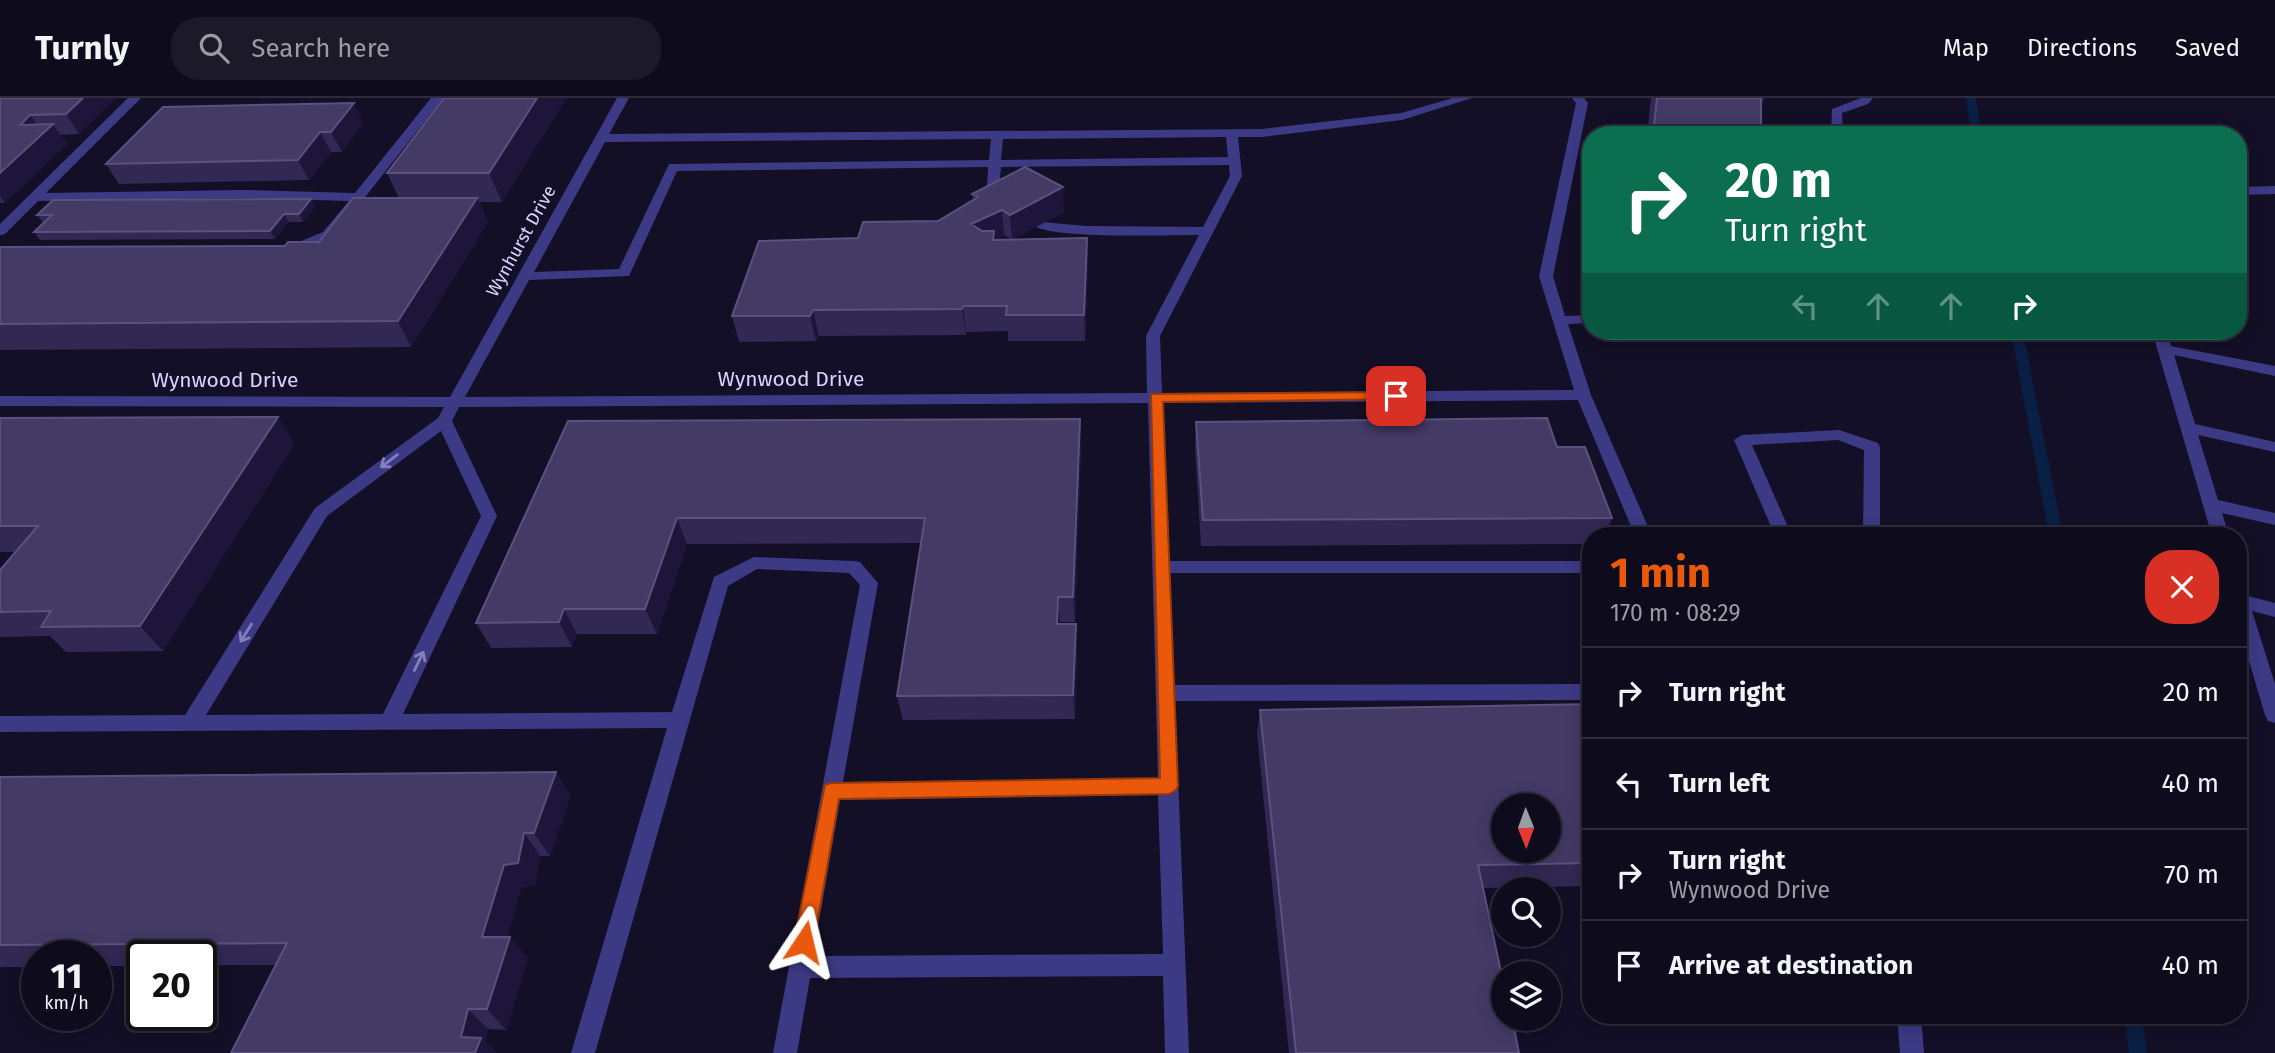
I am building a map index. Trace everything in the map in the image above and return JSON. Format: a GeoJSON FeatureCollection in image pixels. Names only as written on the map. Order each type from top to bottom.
{"type":"FeatureCollection","features":[{"type":"Feature","properties":{"kind":"street"},"geometry":{"type":"LineString","coordinates":[[0,231],[135,98]]}},
{"type":"Feature","properties":{"kind":"street"},"geometry":{"type":"LineString","coordinates":[[277,251],[303,247],[328,235],[437,98]]}},
{"type":"Feature","properties":{"kind":"street","name":"Wynhurst Drive"},"geometry":{"type":"LineString","coordinates":[[444,421],[623,98]]}},
{"type":"Feature","properties":{"kind":"street"},"geometry":{"type":"LineString","coordinates":[[600,138],[1262,133],[1402,116],[1466,98]]}},
{"type":"Feature","properties":{"kind":"street"},"geometry":{"type":"LineString","coordinates":[[1578,98],[1582,103],[1546,276],[1583,395],[1640,527]]}},
{"type":"Feature","properties":{"kind":"street"},"geometry":{"type":"LineString","coordinates":[[1837,126],[1836,111],[1864,102],[1867,98]]}},
{"type":"Feature","properties":{"kind":"street"},"geometry":{"type":"LineString","coordinates":[[1177,1053],[1153,336],[1236,176],[1232,133]]}},
{"type":"Feature","properties":{"kind":"street"},"geometry":{"type":"LineString","coordinates":[[997,136],[993,188],[1001,202]]}},
{"type":"Feature","properties":{"kind":"street"},"geometry":{"type":"LineString","coordinates":[[523,276],[624,273],[673,167],[1235,161]]}},
{"type":"Feature","properties":{"kind":"street"},"geometry":{"type":"LineString","coordinates":[[2247,191],[2275,190]]}},
{"type":"Feature","properties":{"kind":"street"},"geometry":{"type":"LineString","coordinates":[[33,197],[242,194],[358,197]]}},
{"type":"Feature","properties":{"kind":"street"},"geometry":{"type":"LineString","coordinates":[[1042,226],[1086,230],[1208,231]]}},
{"type":"Feature","properties":{"kind":"street"},"geometry":{"type":"LineString","coordinates":[[1560,320],[1582,319]]}},
{"type":"Feature","properties":{"kind":"street"},"geometry":{"type":"LineString","coordinates":[[2162,340],[2218,527]]}},
{"type":"Feature","properties":{"kind":"street"},"geometry":{"type":"LineString","coordinates":[[2164,349],[2275,371]]}},
{"type":"Feature","properties":{"kind":"street","name":"Wynwood Drive"},"geometry":{"type":"LineString","coordinates":[[0,401],[453,402],[1583,395]]}},
{"type":"Feature","properties":{"kind":"street"},"geometry":{"type":"LineString","coordinates":[[190,723],[321,512],[444,421],[489,516],[389,722]]}},
{"type":"Feature","properties":{"kind":"street"},"geometry":{"type":"LineString","coordinates":[[2188,428],[2275,447]]}},
{"type":"Feature","properties":{"kind":"street"},"geometry":{"type":"LineString","coordinates":[[1780,527],[1742,440],[1839,435],[1872,447],[1871,527]]}},
{"type":"Feature","properties":{"kind":"street"},"geometry":{"type":"LineString","coordinates":[[2211,504],[2275,519]]}},
{"type":"Feature","properties":{"kind":"street"},"geometry":{"type":"LineString","coordinates":[[583,1053],[720,582],[754,563],[853,567],[869,583],[785,1053]]}},
{"type":"Feature","properties":{"kind":"street"},"geometry":{"type":"LineString","coordinates":[[1162,567],[1582,567]]}},
{"type":"Feature","properties":{"kind":"street"},"geometry":{"type":"LineString","coordinates":[[2247,601],[2275,610]]}},
{"type":"Feature","properties":{"kind":"street"},"geometry":{"type":"LineString","coordinates":[[2247,623],[2275,712]]}},
{"type":"Feature","properties":{"kind":"street"},"geometry":{"type":"LineString","coordinates":[[1166,693],[1582,692]]}},
{"type":"Feature","properties":{"kind":"street"},"geometry":{"type":"LineString","coordinates":[[0,724],[679,720]]}},
{"type":"Feature","properties":{"kind":"street"},"geometry":{"type":"LineString","coordinates":[[831,791],[1169,786]]}},
{"type":"Feature","properties":{"kind":"street"},"geometry":{"type":"LineString","coordinates":[[800,967],[1174,965]]}},
{"type":"Feature","properties":{"kind":"street"},"geometry":{"type":"LineString","coordinates":[[1910,1024],[1912,1053]]}},
{"type":"Feature","properties":{"kind":"building"},"geometry":{"type":"Polygon","coordinates":[[[0,98],[83,98],[66,114],[30,115],[20,125],[53,124],[0,173],[0,98]]]}},
{"type":"Feature","properties":{"kind":"building"},"geometry":{"type":"Polygon","coordinates":[[[444,98],[537,98],[489,173],[387,173],[444,98]]]}},
{"type":"Feature","properties":{"kind":"building"},"geometry":{"type":"Polygon","coordinates":[[[1657,98],[1761,98],[1761,126],[1654,126],[1657,98]]]}},
{"type":"Feature","properties":{"kind":"building"},"geometry":{"type":"Polygon","coordinates":[[[354,103],[331,132],[320,132],[298,160],[106,164],[163,107],[354,103]]]}},
{"type":"Feature","properties":{"kind":"building"},"geometry":{"type":"Polygon","coordinates":[[[1025,167],[1063,187],[1010,215],[1002,210],[971,224],[982,231],[994,231],[993,240],[1087,238],[1084,315],[1006,315],[1007,306],[963,306],[962,309],[813,310],[810,316],[732,316],[759,241],[858,238],[863,222],[938,221],[978,197],[972,194],[1025,167]]]}},
{"type":"Feature","properties":{"kind":"building"},"geometry":{"type":"Polygon","coordinates":[[[353,198],[477,198],[398,321],[0,324],[0,247],[285,246],[288,242],[319,242],[353,198]]]}},
{"type":"Feature","properties":{"kind":"building"},"geometry":{"type":"Polygon","coordinates":[[[311,199],[299,214],[284,214],[270,231],[34,232],[52,215],[37,215],[53,200],[311,199]]]}},
{"type":"Feature","properties":{"kind":"building"},"geometry":{"type":"Polygon","coordinates":[[[278,417],[140,626],[41,627],[51,611],[0,612],[0,570],[38,526],[0,526],[0,418],[278,417]]]}},
{"type":"Feature","properties":{"kind":"building"},"geometry":{"type":"Polygon","coordinates":[[[1547,418],[1557,447],[1585,447],[1612,518],[1203,520],[1196,422],[1547,418]]]}},
{"type":"Feature","properties":{"kind":"building"},"geometry":{"type":"Polygon","coordinates":[[[1080,419],[1073,597],[1058,597],[1057,624],[1076,624],[1073,695],[897,696],[925,518],[677,518],[645,609],[564,609],[559,622],[476,623],[568,421],[1080,419]]]}},
{"type":"Feature","properties":{"kind":"building"},"geometry":{"type":"Polygon","coordinates":[[[1582,704],[1582,863],[1478,865],[1491,925],[1491,947],[1496,947],[1499,961],[1491,961],[1491,1031],[1515,1031],[1519,1053],[1296,1053],[1260,710],[1582,704]]]}},
{"type":"Feature","properties":{"kind":"building"},"geometry":{"type":"Polygon","coordinates":[[[556,772],[534,833],[524,833],[518,863],[504,865],[482,937],[510,937],[487,1009],[468,1009],[461,1037],[481,1038],[475,1053],[231,1053],[287,943],[126,940],[126,944],[112,944],[112,940],[21,940],[21,945],[0,945],[0,777],[556,772]]]}},
{"type":"Feature","properties":{"kind":"waterway"},"geometry":{"type":"LineString","coordinates":[[1971,98],[1975,126]]}},
{"type":"Feature","properties":{"kind":"waterway"},"geometry":{"type":"LineString","coordinates":[[2019,340],[2054,527]]}},
{"type":"Feature","properties":{"kind":"waterway"},"geometry":{"type":"LineString","coordinates":[[2134,1024],[2138,1053]]}},
{"type":"Feature","properties":{"kind":"route"},"geometry":{"type":"LineString","coordinates":[[804,942],[831,791],[1169,786],[1156,398],[1396,396]]}}]}
